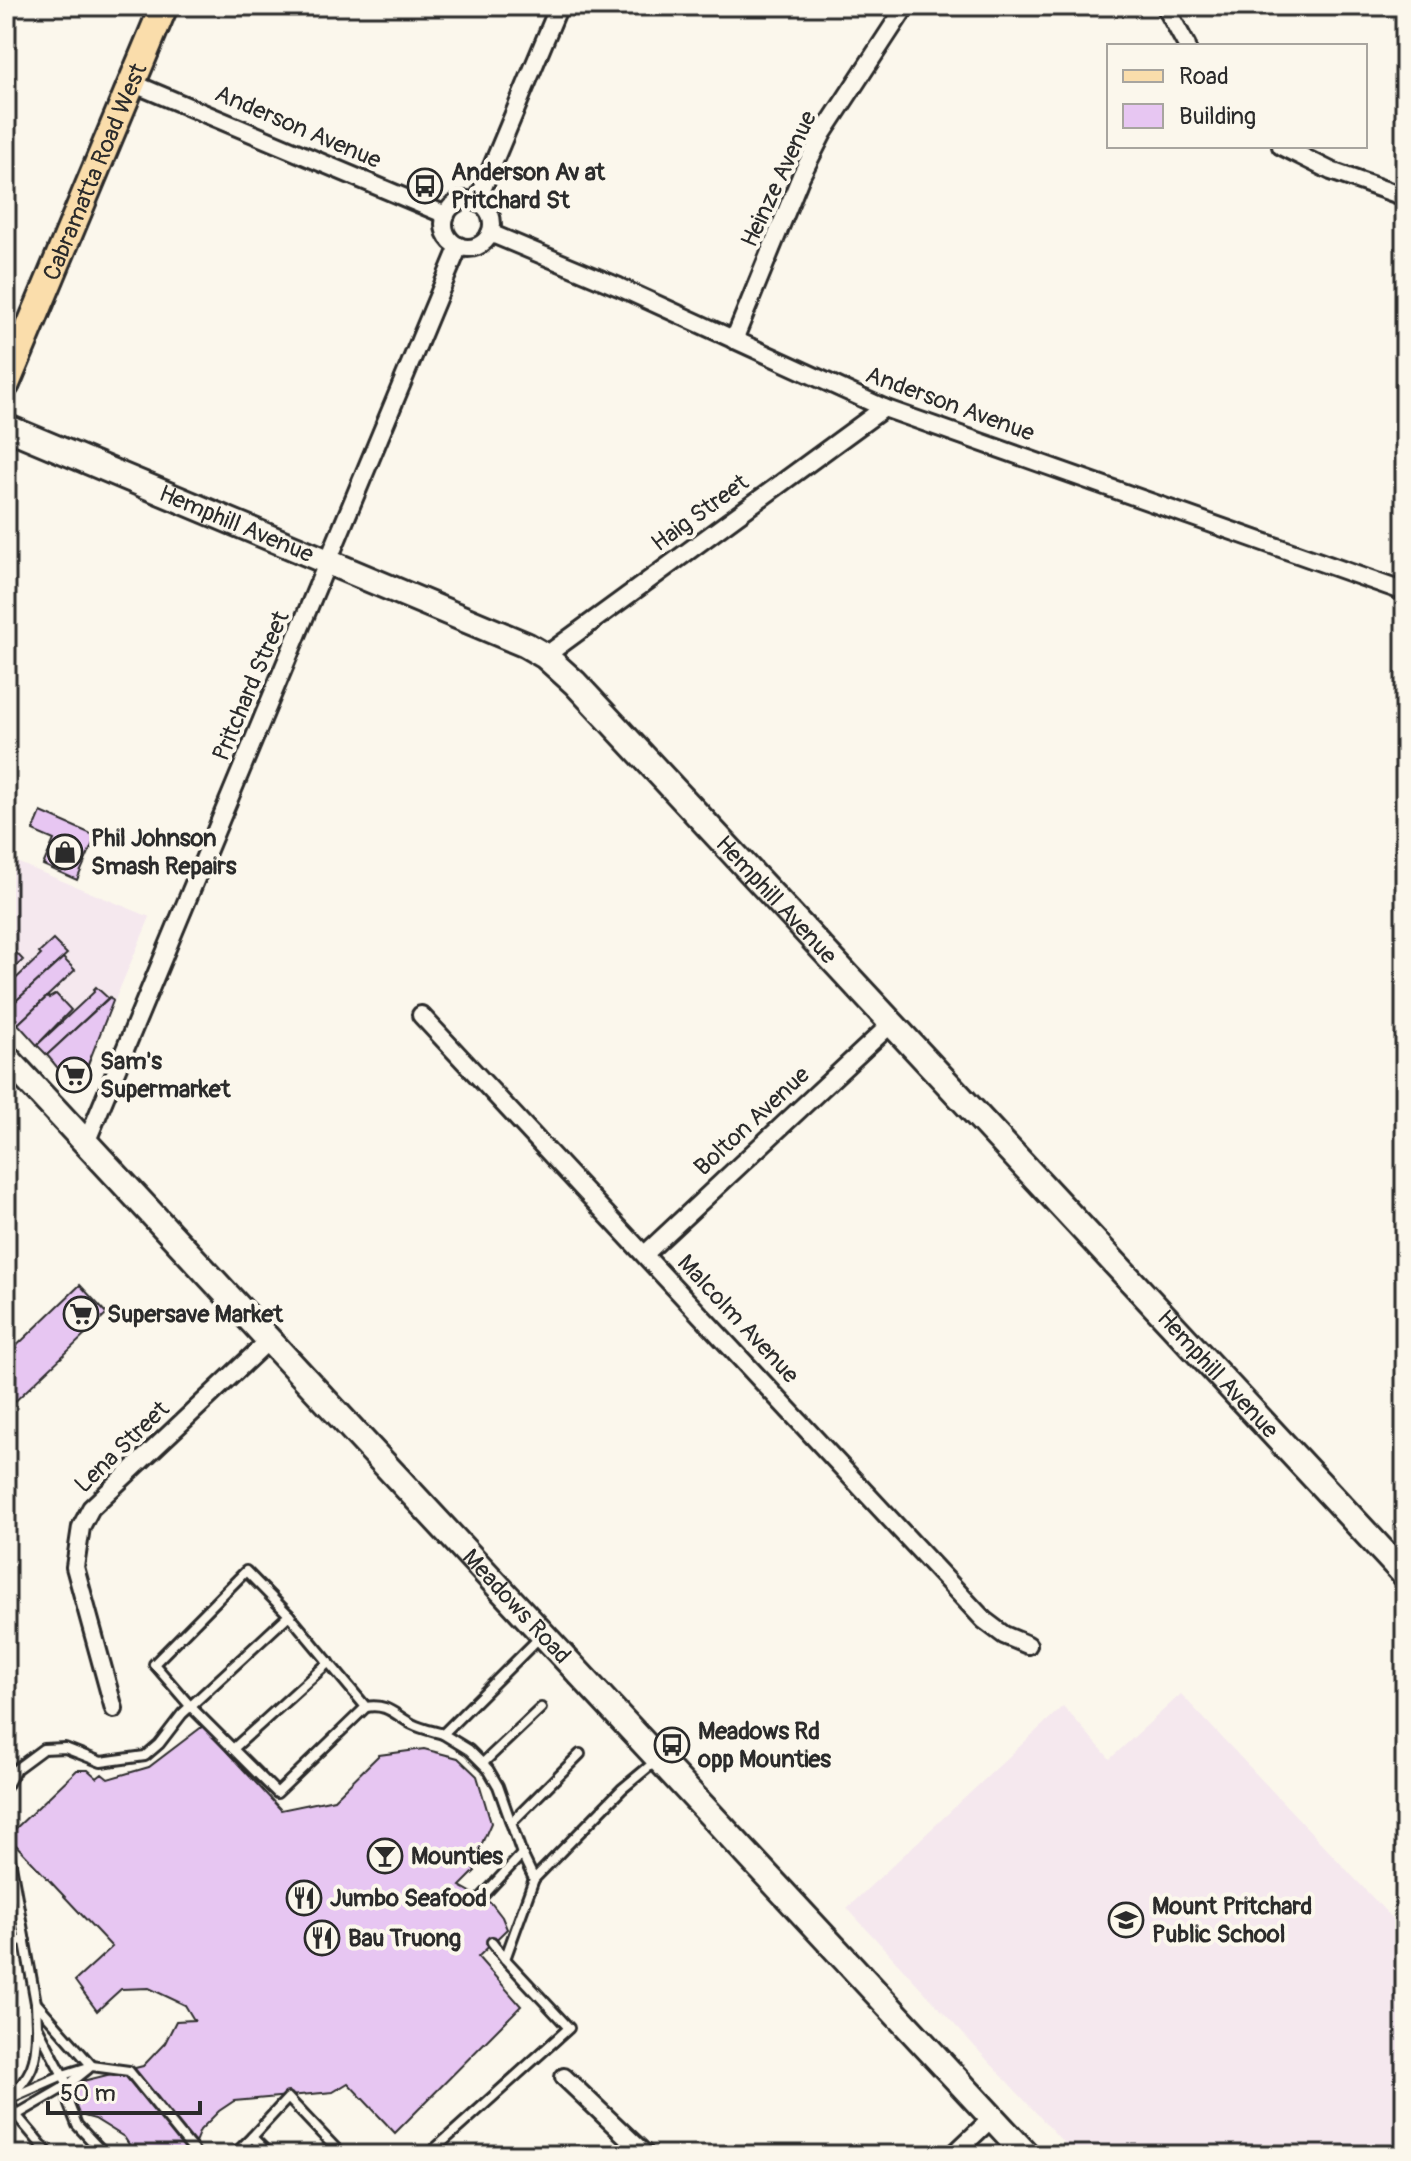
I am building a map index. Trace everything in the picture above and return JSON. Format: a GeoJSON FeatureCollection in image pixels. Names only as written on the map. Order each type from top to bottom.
{"type":"FeatureCollection","features":[{"type":"Feature","properties":{"kind":"main road","name":"Cabramatta Road West"},"geometry":{"type":"LineString","coordinates":[[6,384],[164,6]]}},
{"type":"Feature","properties":{"kind":"street"},"geometry":{"type":"LineString","coordinates":[[477,202],[559,6]]}},
{"type":"Feature","properties":{"kind":"street","name":"Heinze Avenue"},"geometry":{"type":"LineString","coordinates":[[734,340],[823,133],[906,6]]}},
{"type":"Feature","properties":{"kind":"street"},"geometry":{"type":"LineString","coordinates":[[1165,6],[1186,44]]}},
{"type":"Feature","properties":{"kind":"street","name":"Anderson Avenue"},"geometry":{"type":"LineString","coordinates":[[132,83],[446,215]]}},
{"type":"Feature","properties":{"kind":"street"},"geometry":{"type":"LineString","coordinates":[[1285,148],[1331,171],[1405,197]]}},
{"type":"Feature","properties":{"kind":"street"},"geometry":{"type":"LineString","coordinates":[[459,202],[477,202],[484,206],[491,219],[490,233],[477,246],[459,246],[452,242],[445,230],[446,215],[459,202]]}},
{"type":"Feature","properties":{"kind":"street","name":"Anderson Avenue"},"geometry":{"type":"LineString","coordinates":[[490,233],[619,287],[884,408],[1405,592]]}},
{"type":"Feature","properties":{"kind":"street","name":"Pritchard Street"},"geometry":{"type":"LineString","coordinates":[[86,1143],[459,246]]}},
{"type":"Feature","properties":{"kind":"street","name":"Haig Street"},"geometry":{"type":"LineString","coordinates":[[545,656],[884,408]]}},
{"type":"Feature","properties":{"kind":"street","name":"Hemphill Avenue"},"geometry":{"type":"LineString","coordinates":[[6,427],[526,645],[545,656],[575,683],[1405,1575]]}},
{"type":"Feature","properties":{"kind":"street","name":"Malcolm Avenue"},"geometry":{"type":"LineString","coordinates":[[421,1015],[984,1620],[1004,1635],[1028,1645]]}},
{"type":"Feature","properties":{"kind":"street","name":"Bolton Avenue"},"geometry":{"type":"LineString","coordinates":[[645,1254],[892,1023]]}},
{"type":"Feature","properties":{"kind":"street","name":"Meadows Road"},"geometry":{"type":"LineString","coordinates":[[6,1057],[1027,2155]]}},
{"type":"Feature","properties":{"kind":"street","name":"Lena Street"},"geometry":{"type":"LineString","coordinates":[[114,1709],[75,1567],[81,1527],[91,1508],[268,1341]]}},
{"type":"Feature","properties":{"kind":"street"},"geometry":{"type":"LineString","coordinates":[[564,2077],[646,2155]]}},
{"type":"Feature","properties":{"kind":"street"},"geometry":{"type":"LineString","coordinates":[[953,2155],[992,2118]]}},
{"type":"Feature","properties":{"kind":"lane"},"geometry":{"type":"LineString","coordinates":[[366,1707],[289,1615],[246,1571],[154,1664],[191,1707],[277,1793],[366,1707],[377,1705],[396,1712],[412,1724],[443,1734],[483,1763],[498,1786],[534,1879]]}},
{"type":"Feature","properties":{"kind":"lane"},"geometry":{"type":"LineString","coordinates":[[6,1787],[16,1769],[43,1749],[65,1748],[101,1762],[145,1756],[159,1744],[173,1724],[289,1615]]}},
{"type":"Feature","properties":{"kind":"lane"},"geometry":{"type":"LineString","coordinates":[[443,1734],[542,1635]]}},
{"type":"Feature","properties":{"kind":"lane"},"geometry":{"type":"LineString","coordinates":[[233,1749],[329,1662]]}},
{"type":"Feature","properties":{"kind":"lane"},"geometry":{"type":"LineString","coordinates":[[483,1763],[541,1708]]}},
{"type":"Feature","properties":{"kind":"lane"},"geometry":{"type":"LineString","coordinates":[[511,1823],[580,1754]]}},
{"type":"Feature","properties":{"kind":"lane"},"geometry":{"type":"LineString","coordinates":[[505,1959],[534,1879],[622,1789],[658,1759]]}},
{"type":"Feature","properties":{"kind":"lane"},"geometry":{"type":"LineString","coordinates":[[6,1837],[10,1877],[36,2003],[37,2026],[37,2057],[25,2082],[7,2099]]}},
{"type":"Feature","properties":{"kind":"lane"},"geometry":{"type":"LineString","coordinates":[[481,1898],[522,1854]]}},
{"type":"Feature","properties":{"kind":"lane"},"geometry":{"type":"LineString","coordinates":[[6,1939],[25,1941]]}},
{"type":"Feature","properties":{"kind":"lane"},"geometry":{"type":"LineString","coordinates":[[428,2155],[569,2028],[492,1942]]}},
{"type":"Feature","properties":{"kind":"lane"},"geometry":{"type":"LineString","coordinates":[[36,2003],[92,2066]]}},
{"type":"Feature","properties":{"kind":"lane"},"geometry":{"type":"LineString","coordinates":[[37,2026],[68,2085],[69,2105],[77,2125],[105,2155]]}},
{"type":"Feature","properties":{"kind":"lane"},"geometry":{"type":"LineString","coordinates":[[6,2121],[68,2085],[92,2066]]}},
{"type":"Feature","properties":{"kind":"lane"},"geometry":{"type":"LineString","coordinates":[[7,2099],[92,2066],[129,2071],[197,2155]]}},
{"type":"Feature","properties":{"kind":"lane"},"geometry":{"type":"LineString","coordinates":[[234,2155],[288,2098],[342,2155]]}},
{"type":"Feature","properties":{"kind":"lane"},"geometry":{"type":"LineString","coordinates":[[7,2099],[17,2116],[50,2155]]}},
{"type":"Feature","properties":{"kind":"lane"},"geometry":{"type":"LineString","coordinates":[[252,2137],[270,2155]]}},
{"type":"Feature","properties":{"kind":"shaded area"},"geometry":{"type":"Polygon","coordinates":[[[9,859],[150,917],[80,1083],[72,1083],[6,1012],[6,866],[9,859]]]}},
{"type":"Feature","properties":{"kind":"shaded area","name":"Mount Pritchard Public School"},"geometry":{"type":"Polygon","coordinates":[[[1181,1694],[1405,1932],[1405,2155],[1075,2155],[847,1908],[1063,1706],[1110,1759],[1181,1694]]]}},
{"type":"Feature","properties":{"kind":"building"},"geometry":{"type":"Polygon","coordinates":[[[41,812],[96,836],[77,880],[43,865],[54,840],[33,831],[41,812]]]}},
{"type":"Feature","properties":{"kind":"building"},"geometry":{"type":"Polygon","coordinates":[[[53,940],[67,954],[6,1010],[6,988],[53,940]]]}},
{"type":"Feature","properties":{"kind":"building"},"geometry":{"type":"Polygon","coordinates":[[[6,942],[23,960],[6,976],[6,942]]]}},
{"type":"Feature","properties":{"kind":"building"},"geometry":{"type":"Polygon","coordinates":[[[63,958],[75,970],[18,1024],[6,1010],[63,958]]]}},
{"type":"Feature","properties":{"kind":"building"},"geometry":{"type":"Polygon","coordinates":[[[96,987],[108,998],[47,1055],[37,1045],[96,987]]]}},
{"type":"Feature","properties":{"kind":"building"},"geometry":{"type":"Polygon","coordinates":[[[56,994],[71,1010],[37,1045],[18,1024],[48,996],[56,994]]]}},
{"type":"Feature","properties":{"kind":"building"},"geometry":{"type":"Polygon","coordinates":[[[110,997],[113,1001],[81,1082],[71,1084],[47,1055],[110,997]]]}},
{"type":"Feature","properties":{"kind":"building"},"geometry":{"type":"Polygon","coordinates":[[[80,1285],[107,1314],[6,1410],[6,1356],[80,1285]]]}},
{"type":"Feature","properties":{"kind":"building"},"geometry":{"type":"Polygon","coordinates":[[[203,1726],[281,1810],[334,1799],[379,1755],[424,1749],[458,1758],[477,1776],[491,1823],[476,1857],[470,1863],[475,1871],[460,1886],[492,1904],[502,1917],[507,1929],[478,1957],[521,2006],[395,2133],[348,2083],[333,2092],[234,2101],[200,2130],[190,2155],[136,2155],[124,2137],[95,2119],[73,2113],[70,2096],[79,2082],[143,2066],[165,2043],[176,2021],[194,2020],[185,2005],[149,1988],[121,1989],[97,2011],[75,1981],[112,1947],[14,1843],[14,1830],[77,1770],[88,1770],[97,1778],[102,1774],[108,1779],[149,1767],[203,1726]]]}},
{"type":"Feature","properties":{"kind":"place","name":"Anderson Av at Pritchard St"},"geometry":{"type":"Point","coordinates":[425,186]}},
{"type":"Feature","properties":{"kind":"place","name":"Phil Johnson Smash Repairs"},"geometry":{"type":"Point","coordinates":[65,852]}},
{"type":"Feature","properties":{"kind":"place","name":"Sam's Supermarket"},"geometry":{"type":"Point","coordinates":[74,1075]}},
{"type":"Feature","properties":{"kind":"place","name":"Supersave Market"},"geometry":{"type":"Point","coordinates":[81,1314]}},
{"type":"Feature","properties":{"kind":"place","name":"Meadows Rd opp Mounties"},"geometry":{"type":"Point","coordinates":[672,1745]}},
{"type":"Feature","properties":{"kind":"place","name":"Mounties"},"geometry":{"type":"Point","coordinates":[385,1856]}},
{"type":"Feature","properties":{"kind":"place","name":"Jumbo Seafood"},"geometry":{"type":"Point","coordinates":[304,1898]}},
{"type":"Feature","properties":{"kind":"place","name":"Mount Pritchard Public School"},"geometry":{"type":"Point","coordinates":[1126,1920]}},
{"type":"Feature","properties":{"kind":"place","name":"Bau Truong"},"geometry":{"type":"Point","coordinates":[322,1938]}}]}
